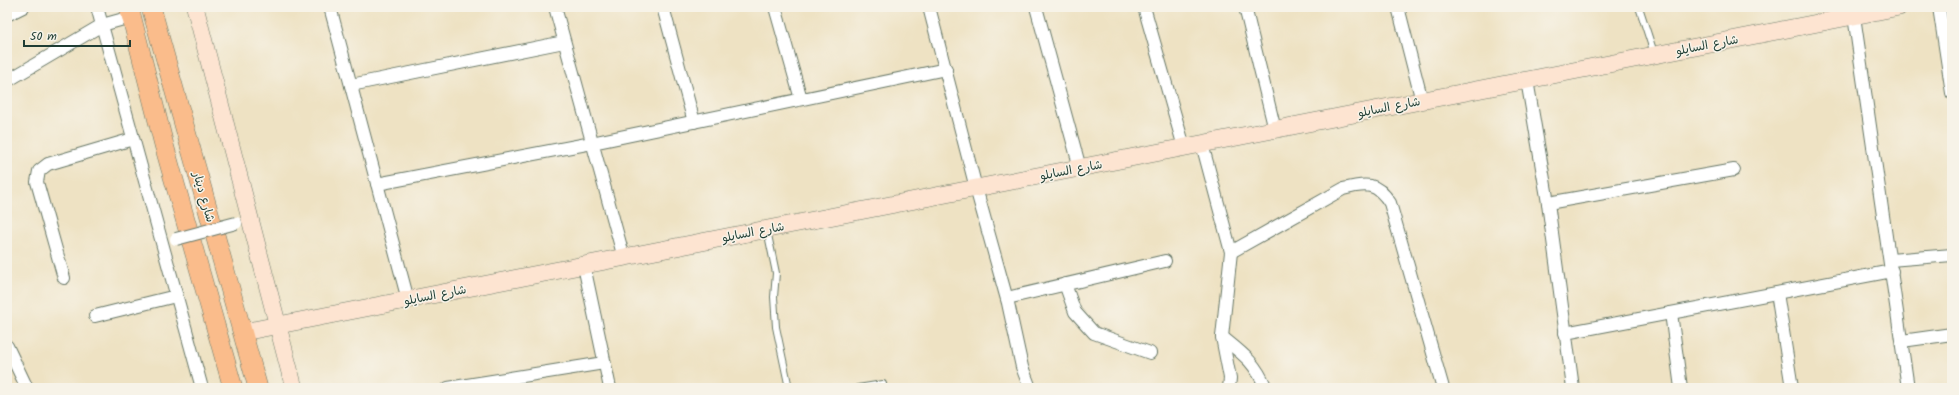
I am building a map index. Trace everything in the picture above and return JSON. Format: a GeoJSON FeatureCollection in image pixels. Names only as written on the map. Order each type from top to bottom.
{"type":"FeatureCollection","features":[{"type":"Feature","properties":{"kind":"main road","name":"شارع دينار"},"geometry":{"type":"LineString","coordinates":[[151,7],[258,388]]}},
{"type":"Feature","properties":{"kind":"main road","name":"شارع دينار"},"geometry":{"type":"LineString","coordinates":[[130,12],[164,145],[233,388]]}},
{"type":"Feature","properties":{"kind":"street"},"geometry":{"type":"LineString","coordinates":[[7,15],[23,7]]}},
{"type":"Feature","properties":{"kind":"street"},"geometry":{"type":"LineString","coordinates":[[97,7],[202,388]]}},
{"type":"Feature","properties":{"kind":"street"},"geometry":{"type":"LineString","coordinates":[[194,7],[294,388]]}},
{"type":"Feature","properties":{"kind":"street"},"geometry":{"type":"LineString","coordinates":[[330,7],[408,300]]}},
{"type":"Feature","properties":{"kind":"street"},"geometry":{"type":"LineString","coordinates":[[555,7],[624,258]]}},
{"type":"Feature","properties":{"kind":"street"},"geometry":{"type":"LineString","coordinates":[[662,7],[694,122]]}},
{"type":"Feature","properties":{"kind":"street"},"geometry":{"type":"LineString","coordinates":[[774,7],[801,99]]}},
{"type":"Feature","properties":{"kind":"street"},"geometry":{"type":"LineString","coordinates":[[929,7],[976,188],[1007,298],[1022,368],[1030,388]]}},
{"type":"Feature","properties":{"kind":"street"},"geometry":{"type":"LineString","coordinates":[[1036,7],[1080,168]]}},
{"type":"Feature","properties":{"kind":"street"},"geometry":{"type":"LineString","coordinates":[[1144,7],[1184,147]]}},
{"type":"Feature","properties":{"kind":"street"},"geometry":{"type":"LineString","coordinates":[[1245,7],[1275,130]]}},
{"type":"Feature","properties":{"kind":"street"},"geometry":{"type":"LineString","coordinates":[[1398,7],[1422,101]]}},
{"type":"Feature","properties":{"kind":"street","name":"شارع السايلو"},"geometry":{"type":"LineString","coordinates":[[243,332],[1899,7]]}},
{"type":"Feature","properties":{"kind":"street"},"geometry":{"type":"LineString","coordinates":[[1939,7],[1952,93]]}},
{"type":"Feature","properties":{"kind":"street"},"geometry":{"type":"LineString","coordinates":[[7,81],[102,25],[130,12]]}},
{"type":"Feature","properties":{"kind":"street"},"geometry":{"type":"LineString","coordinates":[[1854,16],[1908,388]]}},
{"type":"Feature","properties":{"kind":"street"},"geometry":{"type":"LineString","coordinates":[[351,85],[564,42]]}},
{"type":"Feature","properties":{"kind":"street"},"geometry":{"type":"LineString","coordinates":[[377,184],[592,143],[946,69]]}},
{"type":"Feature","properties":{"kind":"street"},"geometry":{"type":"LineString","coordinates":[[1527,80],[1548,203],[1573,388]]}},
{"type":"Feature","properties":{"kind":"street"},"geometry":{"type":"LineString","coordinates":[[64,278],[37,182],[39,171],[48,164],[133,139]]}},
{"type":"Feature","properties":{"kind":"street"},"geometry":{"type":"LineString","coordinates":[[1202,144],[1231,252],[1222,337],[1230,378],[1229,388]]}},
{"type":"Feature","properties":{"kind":"street"},"geometry":{"type":"LineString","coordinates":[[1548,203],[1734,170]]}},
{"type":"Feature","properties":{"kind":"street"},"geometry":{"type":"LineString","coordinates":[[1231,252],[1343,189],[1360,184],[1371,185],[1383,192],[1390,203],[1443,388]]}},
{"type":"Feature","properties":{"kind":"street"},"geometry":{"type":"LineString","coordinates":[[176,239],[236,223]]}},
{"type":"Feature","properties":{"kind":"street"},"geometry":{"type":"LineString","coordinates":[[1565,333],[1776,293],[1891,266],[1952,255]]}},
{"type":"Feature","properties":{"kind":"street"},"geometry":{"type":"LineString","coordinates":[[1007,298],[1165,262]]}},
{"type":"Feature","properties":{"kind":"street"},"geometry":{"type":"LineString","coordinates":[[584,266],[610,388]]}},
{"type":"Feature","properties":{"kind":"street"},"geometry":{"type":"LineString","coordinates":[[1065,284],[1075,312],[1094,333],[1150,353]]}},
{"type":"Feature","properties":{"kind":"street"},"geometry":{"type":"LineString","coordinates":[[1776,293],[1792,388]]}},
{"type":"Feature","properties":{"kind":"street"},"geometry":{"type":"LineString","coordinates":[[96,316],[176,296]]}},
{"type":"Feature","properties":{"kind":"street"},"geometry":{"type":"LineString","coordinates":[[1671,313],[1681,388]]}},
{"type":"Feature","properties":{"kind":"street"},"geometry":{"type":"LineString","coordinates":[[1902,341],[1952,334]]}},
{"type":"Feature","properties":{"kind":"street"},"geometry":{"type":"LineString","coordinates":[[1222,337],[1250,360],[1260,374],[1266,388]]}},
{"type":"Feature","properties":{"kind":"street"},"geometry":{"type":"LineString","coordinates":[[7,346],[26,388]]}},
{"type":"Feature","properties":{"kind":"street"},"geometry":{"type":"LineString","coordinates":[[448,388],[604,363]]}},
{"type":"Feature","properties":{"kind":"lane"},"geometry":{"type":"LineString","coordinates":[[1639,7],[1654,55]]}},
{"type":"Feature","properties":{"kind":"lane"},"geometry":{"type":"LineString","coordinates":[[767,230],[776,272],[774,297],[776,327],[789,388]]}},
{"type":"Feature","properties":{"kind":"lane"},"geometry":{"type":"LineString","coordinates":[[858,388],[883,384]]}}]}
